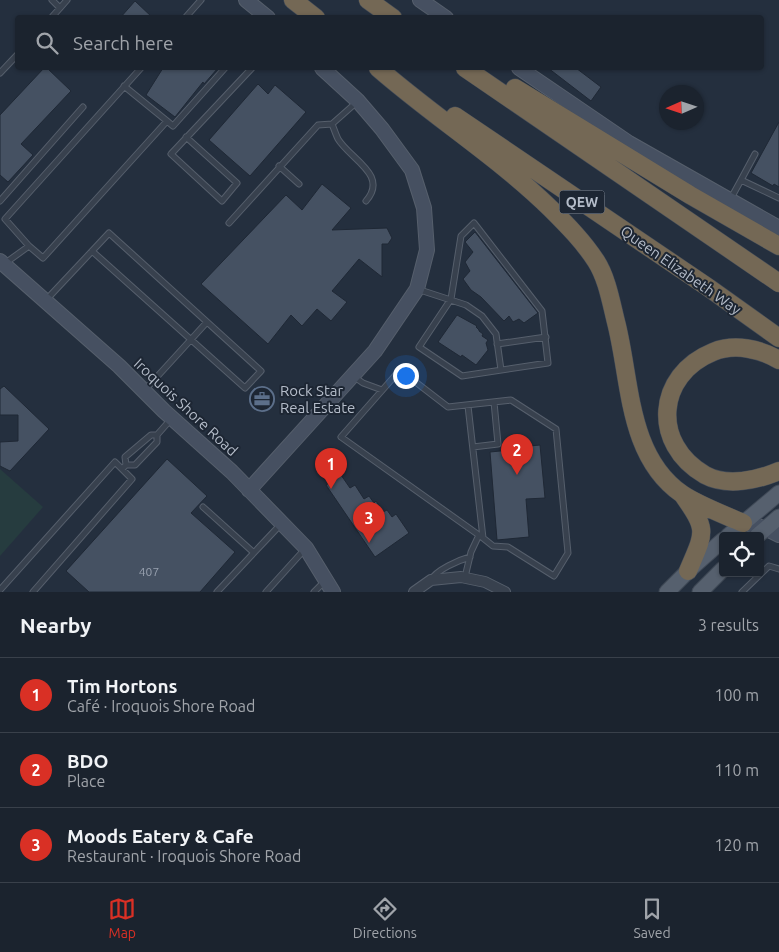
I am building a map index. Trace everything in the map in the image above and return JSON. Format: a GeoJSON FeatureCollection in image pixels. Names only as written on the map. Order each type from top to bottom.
{"type":"FeatureCollection","features":[{"type":"Feature","properties":{"kind":"highway"},"geometry":{"type":"LineString","coordinates":[[293,0],[312,15]]}},
{"type":"Feature","properties":{"kind":"highway"},"geometry":{"type":"LineString","coordinates":[[368,0],[389,15]]}},
{"type":"Feature","properties":{"kind":"highway"},"geometry":{"type":"LineString","coordinates":[[380,70],[528,186],[576,234],[597,262],[610,295],[620,336],[634,415],[641,440],[650,461],[662,477],[682,494],[743,523]]}},
{"type":"Feature","properties":{"kind":"highway","name":"Queen Elizabeth Way"},"geometry":{"type":"LineString","coordinates":[[387,70],[709,288],[779,338]]}},
{"type":"Feature","properties":{"kind":"highway"},"geometry":{"type":"LineString","coordinates":[[468,70],[779,283]]}},
{"type":"Feature","properties":{"kind":"highway"},"geometry":{"type":"LineString","coordinates":[[484,70],[690,195],[779,246]]}},
{"type":"Feature","properties":{"kind":"highway"},"geometry":{"type":"LineString","coordinates":[[779,360],[771,355],[752,349],[724,349],[702,356],[691,363],[675,382],[668,410],[668,424],[671,438],[681,454],[706,476],[741,482],[763,477],[779,470]]}},
{"type":"Feature","properties":{"kind":"highway"},"geometry":{"type":"LineString","coordinates":[[682,494],[700,522],[702,533],[688,571]]}},
{"type":"Feature","properties":{"kind":"main road"},"geometry":{"type":"LineString","coordinates":[[733,532],[779,493]]}},
{"type":"Feature","properties":{"kind":"main road"},"geometry":{"type":"LineString","coordinates":[[761,532],[779,518]]}},
{"type":"Feature","properties":{"kind":"main road"},"geometry":{"type":"LineString","coordinates":[[668,592],[719,544]]}},
{"type":"Feature","properties":{"kind":"main road"},"geometry":{"type":"LineString","coordinates":[[700,592],[719,574]]}},
{"type":"Feature","properties":{"kind":"street"},"geometry":{"type":"LineString","coordinates":[[246,0],[264,15]]}},
{"type":"Feature","properties":{"kind":"street"},"geometry":{"type":"LineString","coordinates":[[420,0],[442,15]]}},
{"type":"Feature","properties":{"kind":"street"},"geometry":{"type":"LineString","coordinates":[[249,490],[375,351],[417,289],[427,250],[424,208],[412,170],[382,129],[358,101],[324,70]]}},
{"type":"Feature","properties":{"kind":"street"},"geometry":{"type":"LineString","coordinates":[[522,70],[629,143],[779,228]]}},
{"type":"Feature","properties":{"kind":"street","name":"Iroquois Shore Road"},"geometry":{"type":"LineString","coordinates":[[2,263],[119,366],[172,418],[232,472],[306,548],[333,592]]}},
{"type":"Feature","properties":{"kind":"street"},"geometry":{"type":"LineString","coordinates":[[743,523],[761,532]]}},
{"type":"Feature","properties":{"kind":"street"},"geometry":{"type":"LineString","coordinates":[[764,532],[779,535]]}},
{"type":"Feature","properties":{"kind":"street"},"geometry":{"type":"LineString","coordinates":[[414,592],[431,580],[465,578],[485,582],[505,592]]}},
{"type":"Feature","properties":{"kind":"lane"},"geometry":{"type":"LineString","coordinates":[[52,0],[60,8]]}},
{"type":"Feature","properties":{"kind":"lane"},"geometry":{"type":"LineString","coordinates":[[54,15],[67,0]]}},
{"type":"Feature","properties":{"kind":"lane"},"geometry":{"type":"LineString","coordinates":[[188,15],[201,0]]}},
{"type":"Feature","properties":{"kind":"lane"},"geometry":{"type":"LineString","coordinates":[[1,70],[15,57]]}},
{"type":"Feature","properties":{"kind":"lane"},"geometry":{"type":"LineString","coordinates":[[139,70],[6,219],[28,246],[43,258],[167,121]]}},
{"type":"Feature","properties":{"kind":"lane"},"geometry":{"type":"LineString","coordinates":[[124,86],[173,126],[222,70]]}},
{"type":"Feature","properties":{"kind":"lane"},"geometry":{"type":"LineString","coordinates":[[186,137],[237,183],[222,200],[171,154],[186,137],[250,70]]}},
{"type":"Feature","properties":{"kind":"lane"},"geometry":{"type":"LineString","coordinates":[[229,223],[318,125],[332,124],[358,101]]}},
{"type":"Feature","properties":{"kind":"lane"},"geometry":{"type":"LineString","coordinates":[[0,201],[83,107]]}},
{"type":"Feature","properties":{"kind":"lane"},"geometry":{"type":"LineString","coordinates":[[332,124],[339,140],[366,168],[371,178],[374,186],[372,194],[366,201]]}},
{"type":"Feature","properties":{"kind":"lane"},"geometry":{"type":"LineString","coordinates":[[730,200],[755,154]]}},
{"type":"Feature","properties":{"kind":"lane"},"geometry":{"type":"LineString","coordinates":[[279,166],[299,184]]}},
{"type":"Feature","properties":{"kind":"lane"},"geometry":{"type":"LineString","coordinates":[[741,180],[779,198]]}},
{"type":"Feature","properties":{"kind":"lane"},"geometry":{"type":"LineString","coordinates":[[474,223],[542,311],[546,337],[548,363],[462,376],[419,347],[451,299],[461,236],[474,223]]}},
{"type":"Feature","properties":{"kind":"lane"},"geometry":{"type":"LineString","coordinates":[[44,301],[109,233],[261,371],[245,388],[92,252]]}},
{"type":"Feature","properties":{"kind":"lane"},"geometry":{"type":"LineString","coordinates":[[2,263],[28,246]]}},
{"type":"Feature","properties":{"kind":"lane"},"geometry":{"type":"LineString","coordinates":[[417,289],[466,305],[482,316],[496,334],[500,370]]}},
{"type":"Feature","properties":{"kind":"lane"},"geometry":{"type":"LineString","coordinates":[[144,391],[207,322]]}},
{"type":"Feature","properties":{"kind":"lane"},"geometry":{"type":"LineString","coordinates":[[497,344],[546,337]]}},
{"type":"Feature","properties":{"kind":"lane"},"geometry":{"type":"LineString","coordinates":[[400,370],[448,407],[511,400],[556,429],[568,552],[554,576],[508,547],[493,546],[341,437],[382,390],[400,370]]}},
{"type":"Feature","properties":{"kind":"lane"},"geometry":{"type":"LineString","coordinates":[[353,376],[363,384],[382,390]]}},
{"type":"Feature","properties":{"kind":"lane"},"geometry":{"type":"LineString","coordinates":[[473,447],[498,444],[494,402]]}},
{"type":"Feature","properties":{"kind":"lane"},"geometry":{"type":"LineString","coordinates":[[465,578],[470,557],[481,536],[468,406]]}},
{"type":"Feature","properties":{"kind":"lane"},"geometry":{"type":"LineString","coordinates":[[124,467],[135,465],[157,442],[158,435],[172,418]]}},
{"type":"Feature","properties":{"kind":"lane"},"geometry":{"type":"LineString","coordinates":[[124,467],[125,457],[151,435],[158,435]]}},
{"type":"Feature","properties":{"kind":"lane"},"geometry":{"type":"LineString","coordinates":[[0,590],[115,462],[124,467],[132,479],[33,592]]}},
{"type":"Feature","properties":{"kind":"lane"},"geometry":{"type":"LineString","coordinates":[[203,507],[253,552]]}},
{"type":"Feature","properties":{"kind":"lane"},"geometry":{"type":"LineString","coordinates":[[217,592],[282,523]]}},
{"type":"Feature","properties":{"kind":"lane"},"geometry":{"type":"LineString","coordinates":[[266,592],[306,548]]}},
{"type":"Feature","properties":{"kind":"lane"},"geometry":{"type":"LineString","coordinates":[[431,580],[434,574],[458,561],[470,557]]}},
{"type":"Feature","properties":{"kind":"lane"},"geometry":{"type":"LineString","coordinates":[[742,592],[769,566],[779,569]]}},
{"type":"Feature","properties":{"kind":"lane"},"geometry":{"type":"LineString","coordinates":[[314,592],[326,580]]}},
{"type":"Feature","properties":{"kind":"green space"},"geometry":{"type":"Polygon","coordinates":[[[0,469],[43,507],[0,556],[0,469]]]}},
{"type":"Feature","properties":{"kind":"building"},"geometry":{"type":"Polygon","coordinates":[[[135,1],[150,15],[123,15],[135,1]]]}},
{"type":"Feature","properties":{"kind":"building"},"geometry":{"type":"Polygon","coordinates":[[[42,70],[49,70],[71,91],[21,144],[33,155],[8,182],[0,175],[0,115],[42,70]]]}},
{"type":"Feature","properties":{"kind":"building"},"geometry":{"type":"Polygon","coordinates":[[[162,70],[216,70],[204,84],[203,82],[175,117],[146,95],[162,70]]]}},
{"type":"Feature","properties":{"kind":"building"},"geometry":{"type":"Polygon","coordinates":[[[551,70],[579,70],[601,87],[591,101],[551,70]]]}},
{"type":"Feature","properties":{"kind":"building"},"geometry":{"type":"Polygon","coordinates":[[[258,84],[268,94],[275,85],[306,112],[250,176],[209,140],[258,84]]]}},
{"type":"Feature","properties":{"kind":"building"},"geometry":{"type":"Polygon","coordinates":[[[779,122],[779,187],[774,184],[773,186],[751,173],[779,122]]]}},
{"type":"Feature","properties":{"kind":"building"},"geometry":{"type":"Polygon","coordinates":[[[322,184],[351,208],[332,230],[387,228],[392,238],[388,244],[382,244],[382,277],[359,259],[332,291],[347,302],[331,321],[317,309],[302,326],[291,315],[268,344],[201,284],[286,195],[302,210],[322,184]]]}},
{"type":"Feature","properties":{"kind":"building"},"geometry":{"type":"Polygon","coordinates":[[[475,232],[538,313],[524,323],[519,319],[513,322],[509,316],[504,321],[481,297],[471,290],[463,279],[470,271],[465,262],[473,252],[465,242],[475,232]]]}},
{"type":"Feature","properties":{"kind":"building"},"geometry":{"type":"Polygon","coordinates":[[[457,315],[477,326],[483,334],[482,336],[488,340],[486,343],[488,350],[476,365],[438,342],[457,315]]]}},
{"type":"Feature","properties":{"kind":"building"},"geometry":{"type":"Polygon","coordinates":[[[4,386],[49,429],[10,471],[0,466],[0,442],[18,441],[18,415],[0,415],[0,389],[4,386]]]}},
{"type":"Feature","properties":{"kind":"building"},"geometry":{"type":"Polygon","coordinates":[[[540,445],[545,498],[526,499],[529,537],[497,540],[490,452],[540,445]]]}},
{"type":"Feature","properties":{"kind":"building"},"geometry":{"type":"Polygon","coordinates":[[[167,459],[207,496],[191,513],[235,552],[200,592],[89,592],[66,571],[167,459]]]}},
{"type":"Feature","properties":{"kind":"building"},"geometry":{"type":"Polygon","coordinates":[[[341,475],[350,488],[355,485],[364,499],[369,496],[374,503],[376,501],[383,512],[387,510],[392,517],[396,514],[409,533],[375,557],[326,485],[341,475]]]}},
{"type":"Feature","properties":{"kind":"place","name":"Rock Star Real Estate"},"geometry":{"type":"Point","coordinates":[262,399]}},
{"type":"Feature","properties":{"kind":"place","name":"BDO"},"geometry":{"type":"Point","coordinates":[517,475]}},
{"type":"Feature","properties":{"kind":"place","name":"Tim Hortons"},"geometry":{"type":"Point","coordinates":[331,489]}},
{"type":"Feature","properties":{"kind":"place","name":"Moods Eatery & Cafe"},"geometry":{"type":"Point","coordinates":[369,543]}}]}
